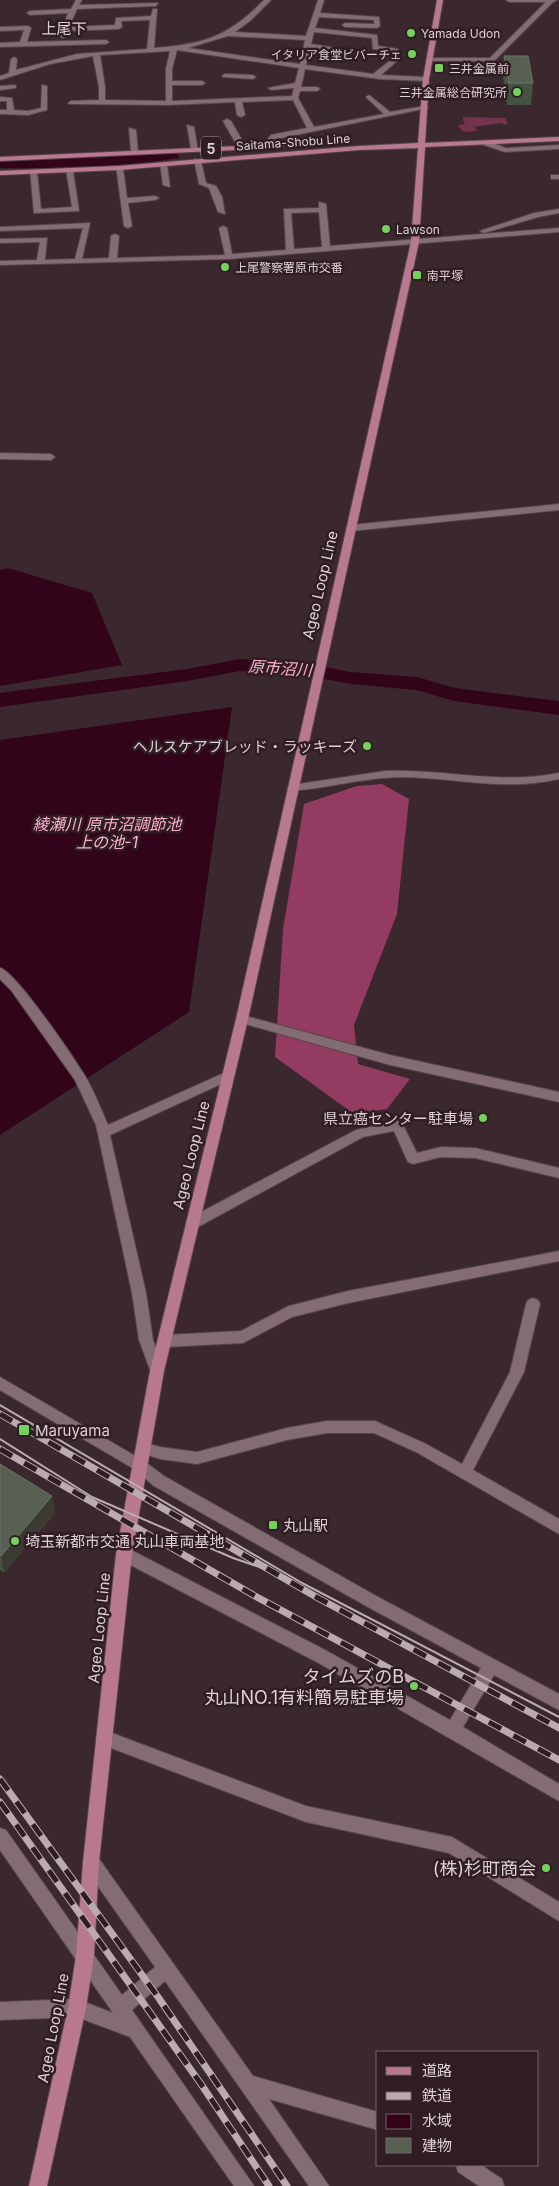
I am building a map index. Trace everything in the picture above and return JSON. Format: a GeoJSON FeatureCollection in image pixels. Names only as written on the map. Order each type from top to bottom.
{"type":"FeatureCollection","features":[{"type":"Feature","properties":{"kind":"main road","name":"Ageo Loop Line"},"geometry":{"type":"LineString","coordinates":[[38,2186],[77,2008],[85,1956],[90,1862],[124,1554],[139,1465],[157,1371],[242,1019],[415,242],[426,79],[440,0]]}},
{"type":"Feature","properties":{"kind":"main road","name":"Saitama-Shobu Line"},"geometry":{"type":"LineString","coordinates":[[0,173],[163,165],[325,150],[559,133]]}},
{"type":"Feature","properties":{"kind":"main road","name":"Saitama-Shobu Line"},"geometry":{"type":"LineString","coordinates":[[0,159],[183,149],[559,140]]}},
{"type":"Feature","properties":{"kind":"main road","name":"5"},"geometry":{"type":"LineString","coordinates":[[183,149],[194,152],[196,157],[186,162]]}},
{"type":"Feature","properties":{"kind":"street"},"geometry":{"type":"LineString","coordinates":[[56,61],[66,25],[78,0]]}},
{"type":"Feature","properties":{"kind":"street"},"geometry":{"type":"LineString","coordinates":[[227,34],[252,17],[268,0]]}},
{"type":"Feature","properties":{"kind":"street"},"geometry":{"type":"LineString","coordinates":[[311,129],[295,98],[309,38],[321,0]]}},
{"type":"Feature","properties":{"kind":"street"},"geometry":{"type":"LineString","coordinates":[[509,0],[557,0]]}},
{"type":"Feature","properties":{"kind":"street"},"geometry":{"type":"LineString","coordinates":[[428,60],[492,60],[551,0]]}},
{"type":"Feature","properties":{"kind":"street"},"geometry":{"type":"LineString","coordinates":[[30,13],[156,2],[150,50]]}},
{"type":"Feature","properties":{"kind":"street"},"geometry":{"type":"LineString","coordinates":[[314,27],[377,26],[377,18],[317,15]]}},
{"type":"Feature","properties":{"kind":"street"},"geometry":{"type":"LineString","coordinates":[[66,25],[119,27],[118,18],[154,18]]}},
{"type":"Feature","properties":{"kind":"street"},"geometry":{"type":"LineString","coordinates":[[66,25],[98,20]]}},
{"type":"Feature","properties":{"kind":"street"},"geometry":{"type":"LineString","coordinates":[[314,27],[375,36],[375,48],[395,49],[394,62],[375,76]]}},
{"type":"Feature","properties":{"kind":"street"},"geometry":{"type":"LineString","coordinates":[[0,29],[28,28],[23,44]]}},
{"type":"Feature","properties":{"kind":"street"},"geometry":{"type":"LineString","coordinates":[[0,78],[56,61],[96,54],[174,48],[227,34],[309,38]]}},
{"type":"Feature","properties":{"kind":"street"},"geometry":{"type":"LineString","coordinates":[[0,45],[106,42]]}},
{"type":"Feature","properties":{"kind":"street"},"geometry":{"type":"LineString","coordinates":[[307,46],[340,49]]}},
{"type":"Feature","properties":{"kind":"street"},"geometry":{"type":"LineString","coordinates":[[174,48],[375,76],[426,79]]}},
{"type":"Feature","properties":{"kind":"street"},"geometry":{"type":"LineString","coordinates":[[169,103],[169,80],[174,48]]}},
{"type":"Feature","properties":{"kind":"street"},"geometry":{"type":"LineString","coordinates":[[225,76],[253,78],[266,52]]}},
{"type":"Feature","properties":{"kind":"street"},"geometry":{"type":"LineString","coordinates":[[96,54],[102,87],[102,102]]}},
{"type":"Feature","properties":{"kind":"street"},"geometry":{"type":"LineString","coordinates":[[12,74],[14,59]]}},
{"type":"Feature","properties":{"kind":"street"},"geometry":{"type":"LineString","coordinates":[[169,80],[201,80]]}},
{"type":"Feature","properties":{"kind":"street"},"geometry":{"type":"LineString","coordinates":[[0,112],[28,113],[45,109],[44,86]]}},
{"type":"Feature","properties":{"kind":"street"},"geometry":{"type":"LineString","coordinates":[[270,88],[298,87],[317,89]]}},
{"type":"Feature","properties":{"kind":"street"},"geometry":{"type":"LineString","coordinates":[[0,88],[14,88]]}},
{"type":"Feature","properties":{"kind":"street"},"geometry":{"type":"LineString","coordinates":[[369,97],[388,114]]}},
{"type":"Feature","properties":{"kind":"street"},"geometry":{"type":"LineString","coordinates":[[71,103],[238,102],[295,98]]}},
{"type":"Feature","properties":{"kind":"street"},"geometry":{"type":"LineString","coordinates":[[0,99],[10,99],[11,112]]}},
{"type":"Feature","properties":{"kind":"street"},"geometry":{"type":"LineString","coordinates":[[238,102],[241,115]]}},
{"type":"Feature","properties":{"kind":"street"},"geometry":{"type":"LineString","coordinates":[[275,146],[271,140],[274,137],[424,108]]}},
{"type":"Feature","properties":{"kind":"street"},"geometry":{"type":"LineString","coordinates":[[227,121],[242,147]]}},
{"type":"Feature","properties":{"kind":"street"},"geometry":{"type":"LineString","coordinates":[[190,127],[195,149]]}},
{"type":"Feature","properties":{"kind":"street"},"geometry":{"type":"LineString","coordinates":[[132,130],[135,151]]}},
{"type":"Feature","properties":{"kind":"street"},"geometry":{"type":"LineString","coordinates":[[487,143],[505,150],[559,147]]}},
{"type":"Feature","properties":{"kind":"street"},"geometry":{"type":"LineString","coordinates":[[197,161],[203,184],[212,186],[218,197],[222,212]]}},
{"type":"Feature","properties":{"kind":"street"},"geometry":{"type":"LineString","coordinates":[[163,165],[167,185]]}},
{"type":"Feature","properties":{"kind":"street"},"geometry":{"type":"LineString","coordinates":[[119,168],[128,226]]}},
{"type":"Feature","properties":{"kind":"street"},"geometry":{"type":"LineString","coordinates":[[33,172],[37,211],[76,209],[69,171]]}},
{"type":"Feature","properties":{"kind":"street"},"geometry":{"type":"LineString","coordinates":[[124,201],[155,198]]}},
{"type":"Feature","properties":{"kind":"street"},"geometry":{"type":"LineString","coordinates":[[290,252],[287,212],[322,207],[326,249]]}},
{"type":"Feature","properties":{"kind":"street"},"geometry":{"type":"LineString","coordinates":[[471,237],[537,215],[559,211]]}},
{"type":"Feature","properties":{"kind":"street"},"geometry":{"type":"LineString","coordinates":[[0,229],[87,225],[78,261]]}},
{"type":"Feature","properties":{"kind":"street"},"geometry":{"type":"LineString","coordinates":[[223,228],[230,257]]}},
{"type":"Feature","properties":{"kind":"street"},"geometry":{"type":"LineString","coordinates":[[0,263],[230,257],[559,230]]}},
{"type":"Feature","properties":{"kind":"street"},"geometry":{"type":"LineString","coordinates":[[113,260],[115,236]]}},
{"type":"Feature","properties":{"kind":"street"},"geometry":{"type":"LineString","coordinates":[[0,241],[44,240],[41,262]]}},
{"type":"Feature","properties":{"kind":"street"},"geometry":{"type":"LineString","coordinates":[[0,456],[51,457]]}},
{"type":"Feature","properties":{"kind":"street"},"geometry":{"type":"LineString","coordinates":[[351,528],[559,507]]}},
{"type":"Feature","properties":{"kind":"street"},"geometry":{"type":"LineString","coordinates":[[292,788],[392,774],[505,784],[526,783],[559,776]]}},
{"type":"Feature","properties":{"kind":"street"},"geometry":{"type":"LineString","coordinates":[[0,972],[15,987],[80,1078],[104,1132],[139,1293],[146,1340],[157,1371]]}},
{"type":"Feature","properties":{"kind":"street"},"geometry":{"type":"LineString","coordinates":[[242,1019],[390,1060],[559,1097]]}},
{"type":"Feature","properties":{"kind":"street"},"geometry":{"type":"LineString","coordinates":[[104,1132],[228,1076]]}},
{"type":"Feature","properties":{"kind":"street"},"geometry":{"type":"LineString","coordinates":[[193,1223],[360,1133],[398,1126],[412,1159],[441,1152],[475,1153],[559,1172]]}},
{"type":"Feature","properties":{"kind":"street"},"geometry":{"type":"LineString","coordinates":[[165,1341],[243,1337],[289,1312],[348,1297],[559,1256]]}},
{"type":"Feature","properties":{"kind":"street"},"geometry":{"type":"LineString","coordinates":[[464,1474],[517,1372],[533,1304]]}},
{"type":"Feature","properties":{"kind":"street"},"geometry":{"type":"LineString","coordinates":[[0,1383],[139,1465],[168,1486],[373,1602],[559,1702]]}},
{"type":"Feature","properties":{"kind":"street"},"geometry":{"type":"LineString","coordinates":[[143,1448],[160,1453],[197,1458],[287,1434],[327,1427],[375,1428],[421,1448],[559,1527]]}},
{"type":"Feature","properties":{"kind":"street"},"geometry":{"type":"LineString","coordinates":[[124,1554],[321,1656],[453,1730],[559,1793]]}},
{"type":"Feature","properties":{"kind":"street"},"geometry":{"type":"LineString","coordinates":[[453,1730],[491,1666]]}},
{"type":"Feature","properties":{"kind":"street"},"geometry":{"type":"LineString","coordinates":[[104,1738],[306,1814],[452,1845],[559,1912]]}},
{"type":"Feature","properties":{"kind":"street"},"geometry":{"type":"LineString","coordinates":[[0,1836],[245,2186]]}},
{"type":"Feature","properties":{"kind":"street"},"geometry":{"type":"LineString","coordinates":[[90,1862],[320,2186]]}},
{"type":"Feature","properties":{"kind":"street"},"geometry":{"type":"LineString","coordinates":[[121,2008],[166,1969]]}},
{"type":"Feature","properties":{"kind":"street"},"geometry":{"type":"LineString","coordinates":[[0,2011],[77,2008],[136,2030]]}},
{"type":"Feature","properties":{"kind":"street"},"geometry":{"type":"LineString","coordinates":[[248,2084],[376,2120]]}},
{"type":"Feature","properties":{"kind":"street"},"geometry":{"type":"LineString","coordinates":[[466,2166],[495,2186]]}},
{"type":"Feature","properties":{"kind":"shaded area"},"geometry":{"type":"Polygon","coordinates":[[[462,117],[506,118],[507,125],[501,123],[474,127],[477,131],[463,132],[458,125],[465,124],[462,117]]]}},
{"type":"Feature","properties":{"kind":"shaded area"},"geometry":{"type":"Polygon","coordinates":[[[382,784],[409,799],[397,914],[354,1025],[358,1064],[410,1079],[387,1109],[354,1114],[275,1057],[283,929],[304,804],[357,786],[382,784]]]}},
{"type":"Feature","properties":{"kind":"water"},"geometry":{"type":"Polygon","coordinates":[[[177,152],[179,158],[112,165],[67,168],[0,168],[0,161],[177,152]]]}},
{"type":"Feature","properties":{"kind":"water"},"geometry":{"type":"Polygon","coordinates":[[[8,568],[92,593],[122,665],[0,686],[0,570],[8,568]]]}},
{"type":"Feature","properties":{"kind":"water","name":"綾瀬川 原市沼調節池 上の池-1"},"geometry":{"type":"Polygon","coordinates":[[[232,707],[189,1012],[0,1135],[0,740],[232,707]]]}},
{"type":"Feature","properties":{"kind":"building"},"geometry":{"type":"Polygon","coordinates":[[[504,56],[528,56],[533,83],[509,83],[504,56]]]}},
{"type":"Feature","properties":{"kind":"building","name":"埼玉新都市交通 丸山車両基地"},"geometry":{"type":"Polygon","coordinates":[[[0,1464],[52,1496],[1,1556],[0,1555],[0,1464]]]}},
{"type":"Feature","properties":{"kind":"waterway","name":"原市沼川"},"geometry":{"type":"LineString","coordinates":[[0,700],[187,675],[240,665],[303,669],[351,678],[417,684],[454,694],[559,708]]}},
{"type":"Feature","properties":{"kind":"tram line"},"geometry":{"type":"LineString","coordinates":[[3,1407],[0,1405],[302,1583],[559,1717]]}},
{"type":"Feature","properties":{"kind":"tram line"},"geometry":{"type":"LineString","coordinates":[[0,1439],[92,1497],[233,1558],[277,1573]]}},
{"type":"Feature","properties":{"kind":"railway"},"geometry":{"type":"LineString","coordinates":[[0,1414],[318,1598],[559,1728]]}},
{"type":"Feature","properties":{"kind":"railway"},"geometry":{"type":"LineString","coordinates":[[0,1449],[255,1596],[559,1760]]}},
{"type":"Feature","properties":{"kind":"railway"},"geometry":{"type":"LineString","coordinates":[[0,1779],[158,1997],[287,2186]]}},
{"type":"Feature","properties":{"kind":"railway"},"geometry":{"type":"LineString","coordinates":[[0,1802],[201,2084],[269,2186]]}},
{"type":"Feature","properties":{"kind":"place","name":"Yamada Udon"},"geometry":{"type":"Point","coordinates":[411,33]}},
{"type":"Feature","properties":{"kind":"place","name":"イタリア食堂ビバーチェ"},"geometry":{"type":"Point","coordinates":[412,54]}},
{"type":"Feature","properties":{"kind":"place","name":"三井金属前"},"geometry":{"type":"Point","coordinates":[439,68]}},
{"type":"Feature","properties":{"kind":"place","name":"三井金属総合研究所"},"geometry":{"type":"Point","coordinates":[517,92]}},
{"type":"Feature","properties":{"kind":"place","name":"Lawson"},"geometry":{"type":"Point","coordinates":[386,229]}},
{"type":"Feature","properties":{"kind":"place","name":"上尾警察署原市交番"},"geometry":{"type":"Point","coordinates":[225,267]}},
{"type":"Feature","properties":{"kind":"place","name":"南平塚"},"geometry":{"type":"Point","coordinates":[417,275]}},
{"type":"Feature","properties":{"kind":"place","name":"ヘルスケアブレッド・ラッキーズ"},"geometry":{"type":"Point","coordinates":[367,746]}},
{"type":"Feature","properties":{"kind":"place","name":"県立癌センター駐車場"},"geometry":{"type":"Point","coordinates":[483,1118]}},
{"type":"Feature","properties":{"kind":"place","name":"Maruyama"},"geometry":{"type":"Point","coordinates":[24,1430]}},
{"type":"Feature","properties":{"kind":"place","name":"丸山駅"},"geometry":{"type":"Point","coordinates":[273,1525]}},
{"type":"Feature","properties":{"kind":"place","name":"埼玉新都市交通 丸山車両基地"},"geometry":{"type":"Point","coordinates":[15,1541]}},
{"type":"Feature","properties":{"kind":"place","name":"タイムズのB 丸山NO.1有料簡易駐車場"},"geometry":{"type":"Point","coordinates":[414,1686]}},
{"type":"Feature","properties":{"kind":"place","name":"(株)杉町商会"},"geometry":{"type":"Point","coordinates":[546,1868]}},
{"type":"Feature","properties":{"kind":"district","name":"上尾下"},"geometry":{"type":"Point","coordinates":[64,28]}}]}
